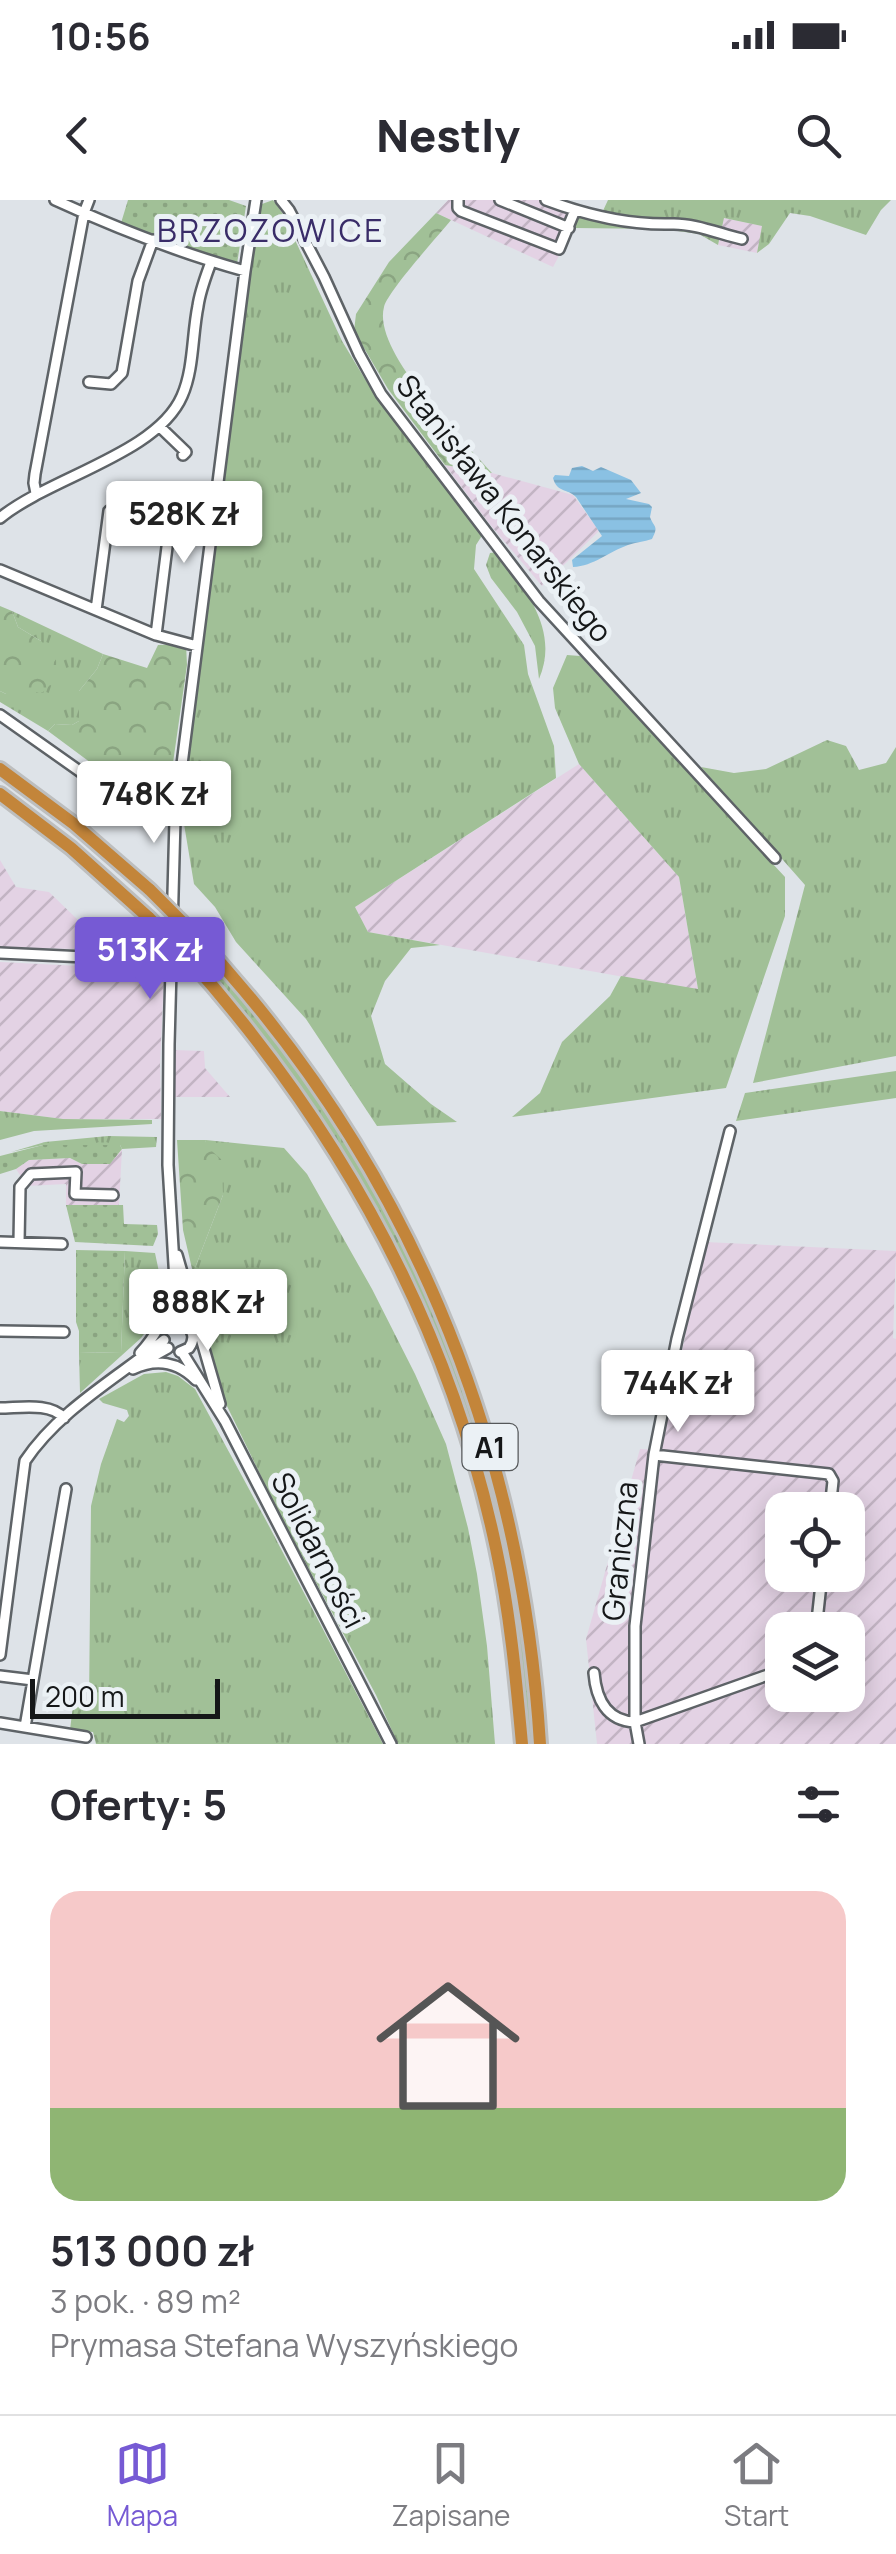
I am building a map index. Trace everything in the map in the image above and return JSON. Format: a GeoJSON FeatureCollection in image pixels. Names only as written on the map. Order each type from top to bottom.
{"type":"FeatureCollection","features":[{"type":"Feature","properties":{"kind":"highway","name":"A1"},"geometry":{"type":"LineString","coordinates":[[0,769],[74,824],[150,890],[191,932],[258,1006],[341,1120],[372,1170],[440,1306],[492,1452],[523,1591],[540,1744]]}},
{"type":"Feature","properties":{"kind":"highway","name":"A1"},"geometry":{"type":"LineString","coordinates":[[0,794],[83,859],[190,960],[267,1052],[319,1124],[392,1251],[451,1388],[472,1454],[507,1608],[522,1744]]}},
{"type":"Feature","properties":{"kind":"street"},"geometry":{"type":"LineString","coordinates":[[55,200],[152,240],[245,272]]}},
{"type":"Feature","properties":{"kind":"street"},"geometry":{"type":"LineString","coordinates":[[36,494],[35,474],[89,200]]}},
{"type":"Feature","properties":{"kind":"street"},"geometry":{"type":"LineString","coordinates":[[177,1324],[168,1166],[175,819],[256,200]]}},
{"type":"Feature","properties":{"kind":"street","name":"Stanisława Konarskiego"},"geometry":{"type":"LineString","coordinates":[[282,200],[381,394],[539,601],[776,858]]}},
{"type":"Feature","properties":{"kind":"street"},"geometry":{"type":"LineString","coordinates":[[458,200],[461,211],[560,249],[575,210]]}},
{"type":"Feature","properties":{"kind":"street"},"geometry":{"type":"LineString","coordinates":[[500,200],[569,228]]}},
{"type":"Feature","properties":{"kind":"street"},"geometry":{"type":"LineString","coordinates":[[546,200],[601,218],[659,226],[671,224],[742,239]]}},
{"type":"Feature","properties":{"kind":"street"},"geometry":{"type":"LineString","coordinates":[[88,382],[111,384],[122,373],[138,281],[152,240]]}},
{"type":"Feature","properties":{"kind":"street"},"geometry":{"type":"LineString","coordinates":[[0,518],[36,494],[136,444],[170,417],[188,378],[198,304],[211,262]]}},
{"type":"Feature","properties":{"kind":"street"},"geometry":{"type":"LineString","coordinates":[[160,427],[186,452],[183,455]]}},
{"type":"Feature","properties":{"kind":"street"},"geometry":{"type":"LineString","coordinates":[[156,635],[174,491]]}},
{"type":"Feature","properties":{"kind":"street"},"geometry":{"type":"LineString","coordinates":[[96,610],[109,511]]}},
{"type":"Feature","properties":{"kind":"street"},"geometry":{"type":"LineString","coordinates":[[0,570],[156,635],[197,646]]}},
{"type":"Feature","properties":{"kind":"street"},"geometry":{"type":"LineString","coordinates":[[0,715],[129,806],[153,816],[175,819]]}},
{"type":"Feature","properties":{"kind":"street"},"geometry":{"type":"LineString","coordinates":[[0,953],[170,961]]}},
{"type":"Feature","properties":{"kind":"street","name":"Graniczna"},"geometry":{"type":"LineString","coordinates":[[639,1744],[635,1722],[634,1626],[654,1455],[677,1339],[730,1131]]}},
{"type":"Feature","properties":{"kind":"street"},"geometry":{"type":"LineString","coordinates":[[19,1242],[20,1186],[30,1174],[76,1172],[75,1194],[113,1195]]}},
{"type":"Feature","properties":{"kind":"street"},"geometry":{"type":"LineString","coordinates":[[172,1234],[224,1421]]}},
{"type":"Feature","properties":{"kind":"street"},"geometry":{"type":"LineString","coordinates":[[0,1242],[62,1244]]}},
{"type":"Feature","properties":{"kind":"street"},"geometry":{"type":"LineString","coordinates":[[0,1655],[25,1461],[64,1418],[150,1342],[167,1310],[175,1280]]}},
{"type":"Feature","properties":{"kind":"street"},"geometry":{"type":"LineString","coordinates":[[177,1324],[193,1334],[186,1350],[174,1352],[166,1344],[165,1331],[177,1324]]}},
{"type":"Feature","properties":{"kind":"street"},"geometry":{"type":"LineString","coordinates":[[0,1331],[64,1332]]}},
{"type":"Feature","properties":{"kind":"street"},"geometry":{"type":"LineString","coordinates":[[116,1376],[166,1344]]}},
{"type":"Feature","properties":{"kind":"street","name":"Solidarności"},"geometry":{"type":"LineString","coordinates":[[186,1350],[391,1744]]}},
{"type":"Feature","properties":{"kind":"street"},"geometry":{"type":"LineString","coordinates":[[116,1376],[143,1364],[166,1363],[190,1374],[216,1405]]}},
{"type":"Feature","properties":{"kind":"street"},"geometry":{"type":"LineString","coordinates":[[0,1408],[50,1408],[64,1418]]}},
{"type":"Feature","properties":{"kind":"street"},"geometry":{"type":"LineString","coordinates":[[654,1455],[829,1474],[834,1481],[832,1492]]}},
{"type":"Feature","properties":{"kind":"street"},"geometry":{"type":"LineString","coordinates":[[24,1727],[66,1489]]}},
{"type":"Feature","properties":{"kind":"street"},"geometry":{"type":"LineString","coordinates":[[594,1673],[596,1697],[618,1719],[635,1722],[765,1676]]}},
{"type":"Feature","properties":{"kind":"street"},"geometry":{"type":"LineString","coordinates":[[0,1676],[33,1680]]}},
{"type":"Feature","properties":{"kind":"street"},"geometry":{"type":"LineString","coordinates":[[0,1723],[86,1737]]}},
{"type":"Feature","properties":{"kind":"shaded area"},"geometry":{"type":"Polygon","coordinates":[[[448,200],[546,200],[580,212],[553,267],[436,213],[448,200]]]}},
{"type":"Feature","properties":{"kind":"shaded area"},"geometry":{"type":"Polygon","coordinates":[[[723,218],[763,226],[757,253],[718,245],[723,218]]]}},
{"type":"Feature","properties":{"kind":"shaded area"},"geometry":{"type":"Polygon","coordinates":[[[445,465],[573,495],[599,531],[542,586],[445,465]]]}},
{"type":"Feature","properties":{"kind":"shaded area"},"geometry":{"type":"Polygon","coordinates":[[[579,764],[679,877],[698,990],[368,932],[355,907],[579,764]]]}},
{"type":"Feature","properties":{"kind":"shaded area"},"geometry":{"type":"Polygon","coordinates":[[[0,860],[16,887],[49,892],[77,919],[75,949],[0,947],[0,860]]]}},
{"type":"Feature","properties":{"kind":"shaded area"},"geometry":{"type":"Polygon","coordinates":[[[0,962],[160,970],[164,975],[161,1119],[63,1119],[0,1111],[0,962]]]}},
{"type":"Feature","properties":{"kind":"shaded area"},"geometry":{"type":"Polygon","coordinates":[[[174,1050],[204,1051],[205,1068],[230,1097],[174,1097],[174,1050]]]}},
{"type":"Feature","properties":{"kind":"shaded area"},"geometry":{"type":"Polygon","coordinates":[[[122,1149],[119,1205],[66,1205],[66,1184],[27,1186],[16,1169],[29,1160],[70,1158],[82,1164],[109,1164],[122,1149]]]}},
{"type":"Feature","properties":{"kind":"shaded area"},"geometry":{"type":"Polygon","coordinates":[[[705,1242],[896,1251],[896,1744],[597,1744],[586,1639],[640,1449],[661,1450],[705,1242]]]}},
{"type":"Feature","properties":{"kind":"green space"},"geometry":{"type":"Polygon","coordinates":[[[128,200],[229,200],[246,206],[237,264],[121,223],[128,200]]]}},
{"type":"Feature","properties":{"kind":"green space"},"geometry":{"type":"Polygon","coordinates":[[[273,200],[342,341],[371,389],[483,534],[476,545],[474,569],[524,645],[528,674],[554,746],[556,778],[355,907],[368,932],[440,945],[411,948],[385,981],[371,1016],[385,1064],[457,1122],[377,1126],[306,1019],[236,942],[215,907],[194,884],[182,812],[241,326],[262,204],[273,200]]]}},
{"type":"Feature","properties":{"kind":"green space"},"geometry":{"type":"Polygon","coordinates":[[[608,200],[891,200],[866,235],[790,213],[769,244],[757,253],[762,226],[724,218],[718,245],[699,234],[663,229],[574,228],[580,212],[601,215],[608,200]]]}},
{"type":"Feature","properties":{"kind":"green space"},"geometry":{"type":"Polygon","coordinates":[[[436,213],[451,220],[387,299],[384,326],[405,371],[492,473],[445,465],[388,389],[354,331],[356,314],[389,262],[436,213]]]}},
{"type":"Feature","properties":{"kind":"green space"},"geometry":{"type":"Polygon","coordinates":[[[498,552],[528,596],[542,627],[545,644],[539,679],[535,646],[486,565],[490,553],[498,552]]]}},
{"type":"Feature","properties":{"kind":"green space"},"geometry":{"type":"Polygon","coordinates":[[[0,606],[12,611],[18,627],[41,641],[56,660],[57,678],[43,692],[0,691],[0,606]]]}},
{"type":"Feature","properties":{"kind":"green space"},"geometry":{"type":"Polygon","coordinates":[[[12,611],[103,654],[97,669],[79,691],[79,721],[72,725],[55,724],[48,731],[0,702],[0,691],[6,694],[41,641],[18,627],[12,611]]]}},
{"type":"Feature","properties":{"kind":"green space"},"geometry":{"type":"Polygon","coordinates":[[[186,644],[187,665],[168,798],[151,802],[118,783],[48,731],[55,724],[72,725],[79,721],[79,691],[97,669],[103,654],[147,668],[158,645],[186,644]]]}},
{"type":"Feature","properties":{"kind":"green space"},"geometry":{"type":"Polygon","coordinates":[[[567,655],[580,656],[785,877],[785,916],[726,1088],[512,1117],[540,1093],[562,1042],[610,996],[621,976],[698,989],[679,877],[579,764],[555,708],[553,688],[567,655]]]}},
{"type":"Feature","properties":{"kind":"green space"},"geometry":{"type":"Polygon","coordinates":[[[827,740],[846,746],[859,770],[886,763],[896,747],[896,1056],[753,1083],[805,885],[701,767],[734,773],[766,769],[827,740]]]}},
{"type":"Feature","properties":{"kind":"green space"},"geometry":{"type":"Polygon","coordinates":[[[208,956],[267,1026],[352,1147],[414,1260],[476,1415],[517,1582],[533,1744],[526,1744],[476,1450],[360,1183],[308,1100],[200,965],[208,956]]]}},
{"type":"Feature","properties":{"kind":"green space"},"geometry":{"type":"Polygon","coordinates":[[[896,1071],[896,1098],[736,1121],[745,1093],[896,1071]]]}},
{"type":"Feature","properties":{"kind":"green space"},"geometry":{"type":"Polygon","coordinates":[[[0,1111],[63,1119],[152,1120],[152,1124],[34,1131],[0,1140],[0,1111]]]}},
{"type":"Feature","properties":{"kind":"green space"},"geometry":{"type":"Polygon","coordinates":[[[108,1136],[157,1137],[156,1147],[43,1145],[11,1152],[45,1142],[108,1136]]]}},
{"type":"Feature","properties":{"kind":"green space"},"geometry":{"type":"Polygon","coordinates":[[[177,1140],[206,1140],[205,1145],[222,1160],[223,1195],[193,1273],[183,1230],[177,1140]]]}},
{"type":"Feature","properties":{"kind":"green space"},"geometry":{"type":"Polygon","coordinates":[[[206,1140],[284,1148],[307,1174],[415,1374],[446,1444],[468,1528],[487,1646],[495,1744],[398,1744],[225,1402],[193,1273],[223,1195],[204,1145],[206,1140]]]}},
{"type":"Feature","properties":{"kind":"green space"},"geometry":{"type":"Polygon","coordinates":[[[43,1145],[120,1145],[122,1149],[110,1164],[82,1164],[70,1158],[29,1160],[0,1174],[0,1156],[43,1145]]]}},
{"type":"Feature","properties":{"kind":"green space"},"geometry":{"type":"Polygon","coordinates":[[[66,1205],[123,1205],[124,1224],[157,1225],[158,1234],[153,1246],[75,1242],[66,1205]]]}},
{"type":"Feature","properties":{"kind":"green space"},"geometry":{"type":"Polygon","coordinates":[[[76,1250],[125,1251],[121,1352],[79,1353],[76,1250]]]}},
{"type":"Feature","properties":{"kind":"green space"},"geometry":{"type":"Polygon","coordinates":[[[125,1251],[155,1253],[163,1291],[152,1323],[141,1338],[80,1393],[79,1353],[121,1352],[125,1251]]]}},
{"type":"Feature","properties":{"kind":"green space"},"geometry":{"type":"Polygon","coordinates":[[[166,1372],[195,1389],[383,1744],[96,1744],[93,1732],[70,1730],[73,1705],[89,1705],[91,1506],[117,1419],[124,1422],[129,1416],[127,1410],[99,1399],[144,1374],[166,1372]]]}},
{"type":"Feature","properties":{"kind":"water"},"geometry":{"type":"Polygon","coordinates":[[[582,466],[593,471],[601,467],[631,480],[641,493],[626,499],[652,507],[650,517],[655,529],[652,539],[573,567],[572,560],[602,536],[576,497],[560,488],[553,478],[569,476],[572,468],[582,466]]]}},
{"type":"Feature","properties":{"kind":"district","name":"BRZOZOWICE"},"geometry":{"type":"Point","coordinates":[271,230]}}]}
